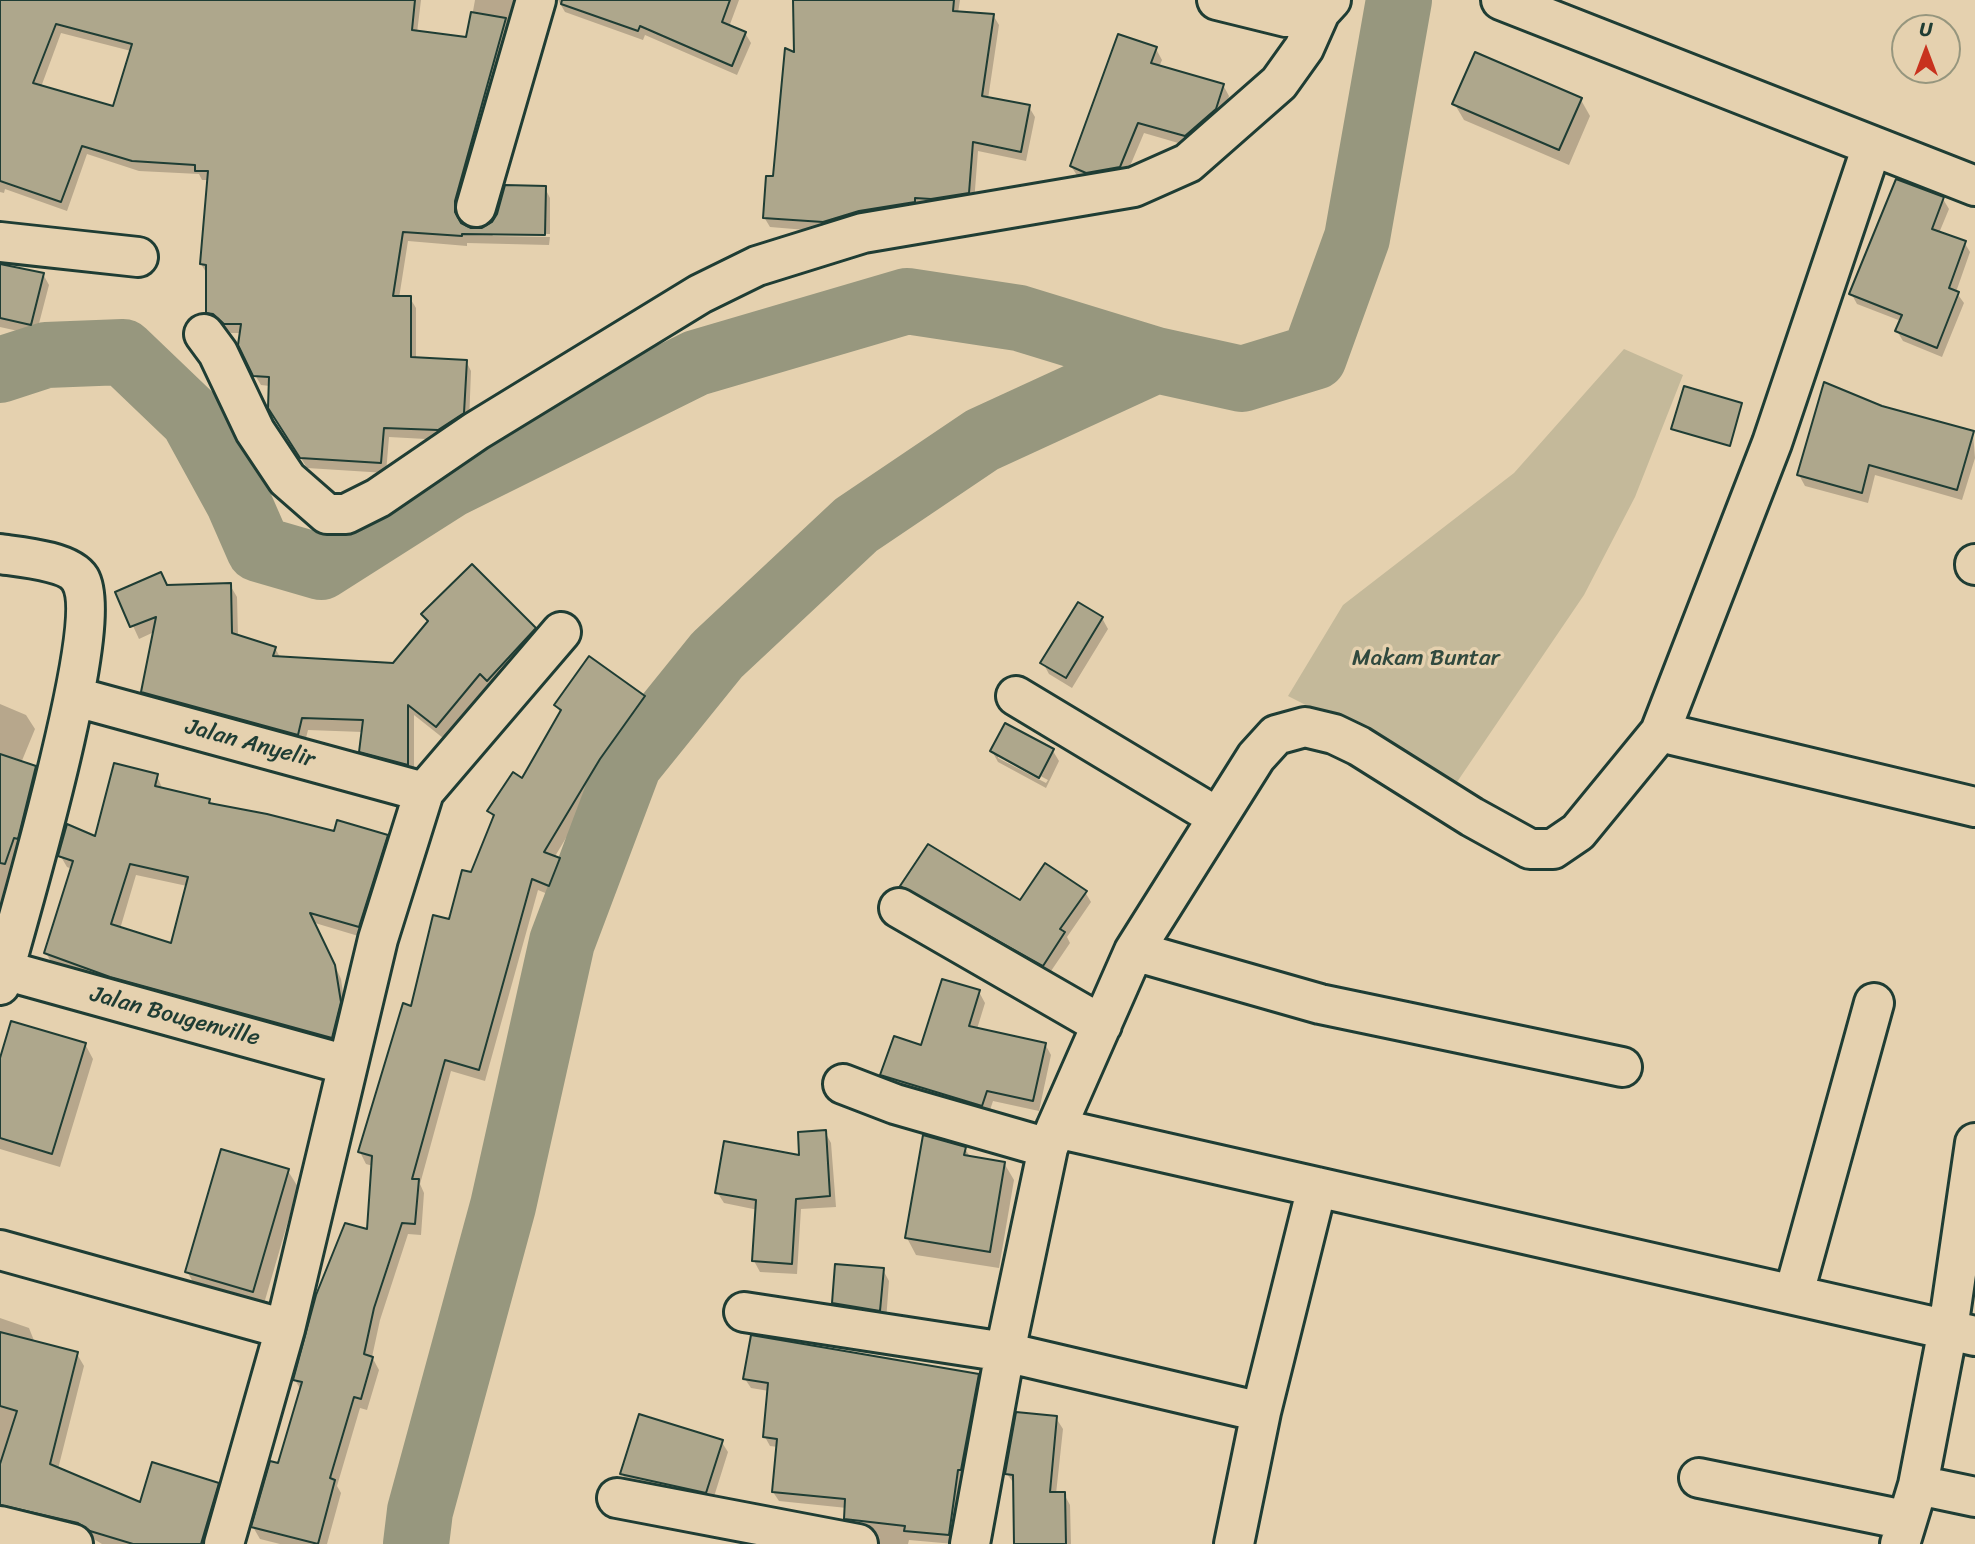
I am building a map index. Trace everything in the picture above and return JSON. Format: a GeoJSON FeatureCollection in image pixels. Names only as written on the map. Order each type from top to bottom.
{"type":"FeatureCollection","features":[{"type":"Feature","properties":{"kind":"street"},"geometry":{"type":"LineString","coordinates":[[476,207],[536,0]]}},
{"type":"Feature","properties":{"kind":"street"},"geometry":{"type":"LineString","coordinates":[[1217,0],[1286,17],[1325,6]]}},
{"type":"Feature","properties":{"kind":"street"},"geometry":{"type":"LineString","coordinates":[[1501,0],[1975,186]]}},
{"type":"Feature","properties":{"kind":"street"},"geometry":{"type":"LineString","coordinates":[[204,334],[218,353],[255,431],[287,479],[327,514],[346,514],[378,498],[476,431],[700,294],[757,266],[863,233],[1134,187],[1188,163],[1279,83],[1304,48],[1325,6]]}},
{"type":"Feature","properties":{"kind":"street"},"geometry":{"type":"LineString","coordinates":[[970,1544],[1005,1352],[1052,1138],[1134,951],[1217,817],[1256,757],[1276,735],[1305,727],[1334,734],[1359,746],[1472,817],[1530,849],[1553,849],[1578,832],[1660,732],[1772,443],[1872,146]]}},
{"type":"Feature","properties":{"kind":"street"},"geometry":{"type":"LineString","coordinates":[[0,242],[138,257]]}},
{"type":"Feature","properties":{"kind":"street"},"geometry":{"type":"LineString","coordinates":[[0,554],[50,562],[78,576],[86,593],[76,697],[2,977]]}},
{"type":"Feature","properties":{"kind":"street"},"geometry":{"type":"LineString","coordinates":[[224,1544],[285,1329],[378,939],[424,792],[561,632]]}},
{"type":"Feature","properties":{"kind":"street"},"geometry":{"type":"LineString","coordinates":[[1016,696],[1217,817]]}},
{"type":"Feature","properties":{"kind":"street","name":"Jalan Anyelir"},"geometry":{"type":"LineString","coordinates":[[76,697],[424,792]]}},
{"type":"Feature","properties":{"kind":"street"},"geometry":{"type":"LineString","coordinates":[[1660,732],[1975,807]]}},
{"type":"Feature","properties":{"kind":"street"},"geometry":{"type":"LineString","coordinates":[[900,908],[1102,1025]]}},
{"type":"Feature","properties":{"kind":"street"},"geometry":{"type":"LineString","coordinates":[[1134,951],[1320,1004],[1622,1067]]}},
{"type":"Feature","properties":{"kind":"street","name":"Jalan Bougenville"},"geometry":{"type":"LineString","coordinates":[[2,977],[347,1065]]}},
{"type":"Feature","properties":{"kind":"street"},"geometry":{"type":"LineString","coordinates":[[1794,1293],[1874,1003]]}},
{"type":"Feature","properties":{"kind":"street"},"geometry":{"type":"LineString","coordinates":[[842,1084],[895,1104],[1052,1138],[1317,1187],[1962,1333]]}},
{"type":"Feature","properties":{"kind":"street"},"geometry":{"type":"LineString","coordinates":[[1699,1478],[1903,1532],[1962,1333],[1975,1143]]}},
{"type":"Feature","properties":{"kind":"street"},"geometry":{"type":"LineString","coordinates":[[1234,1544],[1262,1412],[1317,1187]]}},
{"type":"Feature","properties":{"kind":"street"},"geometry":{"type":"LineString","coordinates":[[0,1250],[285,1329]]}},
{"type":"Feature","properties":{"kind":"street"},"geometry":{"type":"LineString","coordinates":[[744,1312],[1005,1352],[1262,1412]]}},
{"type":"Feature","properties":{"kind":"street"},"geometry":{"type":"LineString","coordinates":[[1918,1485],[1975,1497]]}},
{"type":"Feature","properties":{"kind":"street"},"geometry":{"type":"LineString","coordinates":[[617,1498],[858,1544]]}},
{"type":"Feature","properties":{"kind":"street"},"geometry":{"type":"LineString","coordinates":[[0,1526],[73,1544]]}},
{"type":"Feature","properties":{"kind":"green space","name":"Makam Buntar"},"geometry":{"type":"Polygon","coordinates":[[[1624,349],[1683,375],[1635,497],[1584,595],[1457,782],[1288,696],[1343,605],[1514,473],[1624,349]]]}},
{"type":"Feature","properties":{"kind":"building"},"geometry":{"type":"Polygon","coordinates":[[[0,0],[415,0],[412,30],[466,37],[471,12],[506,18],[455,201],[455,212],[461,223],[471,228],[482,228],[492,222],[497,214],[505,185],[546,186],[545,235],[462,236],[403,232],[393,296],[411,296],[411,357],[467,360],[464,413],[438,430],[384,428],[381,463],[300,458],[268,408],[269,377],[253,376],[238,345],[241,324],[224,324],[213,314],[206,313],[206,265],[200,264],[208,171],[195,171],[195,165],[132,161],[82,146],[61,202],[0,181],[0,0]],[[56,24],[33,83],[113,106],[132,44],[56,24]]]}},
{"type":"Feature","properties":{"kind":"building"},"geometry":{"type":"Polygon","coordinates":[[[562,0],[730,0],[722,22],[746,32],[732,66],[640,26],[638,31],[561,4],[562,0]]]}},
{"type":"Feature","properties":{"kind":"building"},"geometry":{"type":"Polygon","coordinates":[[[793,0],[954,0],[953,11],[994,14],[982,96],[1030,105],[1021,152],[973,142],[969,193],[931,199],[915,198],[915,202],[859,211],[823,222],[763,218],[766,176],[773,176],[785,48],[794,52],[793,0]]]}},
{"type":"Feature","properties":{"kind":"building"},"geometry":{"type":"Polygon","coordinates":[[[1118,34],[1157,47],[1151,63],[1224,84],[1216,109],[1185,136],[1138,123],[1120,167],[1086,173],[1070,166],[1118,34]]]}},
{"type":"Feature","properties":{"kind":"building"},"geometry":{"type":"Polygon","coordinates":[[[1475,52],[1582,98],[1559,150],[1452,104],[1475,52]]]}},
{"type":"Feature","properties":{"kind":"building"},"geometry":{"type":"Polygon","coordinates":[[[1896,179],[1944,197],[1932,229],[1966,241],[1949,288],[1959,292],[1937,348],[1895,331],[1902,315],[1849,294],[1896,179]]]}},
{"type":"Feature","properties":{"kind":"building"},"geometry":{"type":"Polygon","coordinates":[[[0,264],[44,273],[31,325],[0,318],[0,264]]]}},
{"type":"Feature","properties":{"kind":"building"},"geometry":{"type":"Polygon","coordinates":[[[1824,382],[1882,406],[1974,431],[1957,490],[1869,465],[1862,493],[1797,475],[1824,382]]]}},
{"type":"Feature","properties":{"kind":"building"},"geometry":{"type":"Polygon","coordinates":[[[1684,386],[1742,403],[1730,446],[1671,429],[1684,386]]]}},
{"type":"Feature","properties":{"kind":"building"},"geometry":{"type":"Polygon","coordinates":[[[472,564],[536,628],[487,681],[480,674],[436,727],[408,705],[408,765],[359,752],[363,720],[302,718],[298,735],[141,692],[156,617],[130,627],[115,592],[161,572],[167,585],[231,583],[232,633],[276,647],[273,656],[393,663],[428,621],[421,614],[472,564]]]}},
{"type":"Feature","properties":{"kind":"building"},"geometry":{"type":"Polygon","coordinates":[[[1078,602],[1103,617],[1066,678],[1040,663],[1078,602]]]}},
{"type":"Feature","properties":{"kind":"building"},"geometry":{"type":"Polygon","coordinates":[[[589,656],[645,696],[600,759],[544,852],[560,858],[549,886],[532,879],[479,1070],[445,1060],[412,1179],[419,1179],[415,1224],[402,1223],[374,1308],[364,1354],[373,1357],[361,1399],[354,1397],[330,1478],[335,1480],[318,1544],[251,1527],[270,1461],[278,1463],[302,1382],[293,1380],[316,1295],[345,1223],[367,1229],[372,1156],[358,1152],[403,1003],[411,1006],[433,915],[449,919],[462,870],[471,872],[494,815],[487,811],[513,772],[522,778],[561,710],[554,705],[589,656]]]}},
{"type":"Feature","properties":{"kind":"building"},"geometry":{"type":"Polygon","coordinates":[[[1005,723],[1054,749],[1039,778],[990,751],[1005,723]]]}},
{"type":"Feature","properties":{"kind":"building"},"geometry":{"type":"Polygon","coordinates":[[[0,754],[36,766],[18,839],[14,838],[5,864],[0,863],[0,754]]]}},
{"type":"Feature","properties":{"kind":"building"},"geometry":{"type":"Polygon","coordinates":[[[114,763],[158,774],[155,786],[210,799],[209,803],[334,831],[337,820],[388,835],[359,927],[310,913],[335,965],[341,1002],[332,1038],[110,977],[44,953],[73,861],[58,856],[67,824],[95,836],[114,763]],[[130,864],[111,924],[171,943],[188,877],[130,864]]]}},
{"type":"Feature","properties":{"kind":"building"},"geometry":{"type":"Polygon","coordinates":[[[928,844],[1020,900],[1045,863],[1087,891],[1060,929],[1065,932],[1043,966],[900,886],[928,844]]]}},
{"type":"Feature","properties":{"kind":"building"},"geometry":{"type":"Polygon","coordinates":[[[942,979],[980,990],[969,1026],[1046,1043],[1033,1101],[987,1091],[982,1106],[880,1075],[894,1036],[921,1045],[942,979]]]}},
{"type":"Feature","properties":{"kind":"building"},"geometry":{"type":"Polygon","coordinates":[[[11,1021],[86,1043],[52,1154],[0,1138],[0,1058],[11,1021]]]}},
{"type":"Feature","properties":{"kind":"building"},"geometry":{"type":"Polygon","coordinates":[[[826,1130],[830,1196],[796,1199],[792,1264],[752,1261],[756,1200],[715,1193],[724,1141],[799,1155],[798,1132],[826,1130]]]}},
{"type":"Feature","properties":{"kind":"building"},"geometry":{"type":"Polygon","coordinates":[[[923,1135],[966,1147],[964,1155],[1005,1162],[990,1252],[905,1238],[923,1135]]]}},
{"type":"Feature","properties":{"kind":"building"},"geometry":{"type":"Polygon","coordinates":[[[221,1149],[289,1169],[253,1292],[185,1272],[221,1149]]]}},
{"type":"Feature","properties":{"kind":"building"},"geometry":{"type":"Polygon","coordinates":[[[835,1264],[884,1268],[880,1311],[832,1303],[835,1264]]]}},
{"type":"Feature","properties":{"kind":"building"},"geometry":{"type":"Polygon","coordinates":[[[0,1332],[78,1352],[50,1464],[140,1502],[152,1462],[219,1483],[201,1544],[133,1544],[90,1531],[78,1523],[0,1505],[0,1464],[17,1411],[0,1406],[0,1332]]]}},
{"type":"Feature","properties":{"kind":"building"},"geometry":{"type":"Polygon","coordinates":[[[751,1335],[979,1374],[961,1470],[958,1470],[949,1535],[904,1531],[905,1526],[844,1519],[845,1499],[772,1492],[777,1439],[763,1437],[768,1383],[743,1379],[751,1335]]]}},
{"type":"Feature","properties":{"kind":"building"},"geometry":{"type":"Polygon","coordinates":[[[1016,1412],[1057,1416],[1050,1492],[1065,1492],[1066,1544],[1014,1544],[1013,1475],[1005,1474],[1016,1412]]]}},
{"type":"Feature","properties":{"kind":"building"},"geometry":{"type":"Polygon","coordinates":[[[639,1414],[723,1440],[706,1493],[620,1474],[639,1414]]]}},
{"type":"Feature","properties":{"kind":"waterway"},"geometry":{"type":"LineString","coordinates":[[0,370],[46,355],[123,352],[193,419],[238,501],[259,549],[321,567],[450,485],[696,363],[907,301],[1019,318],[1156,360],[1242,379],[1314,357],[1357,238],[1399,0]]}},
{"type":"Feature","properties":{"kind":"waterway"},"geometry":{"type":"LineString","coordinates":[[416,1544],[420,1511],[503,1206],[562,942],[629,764],[717,655],[856,525],[982,440],[1156,360]]}}]}
